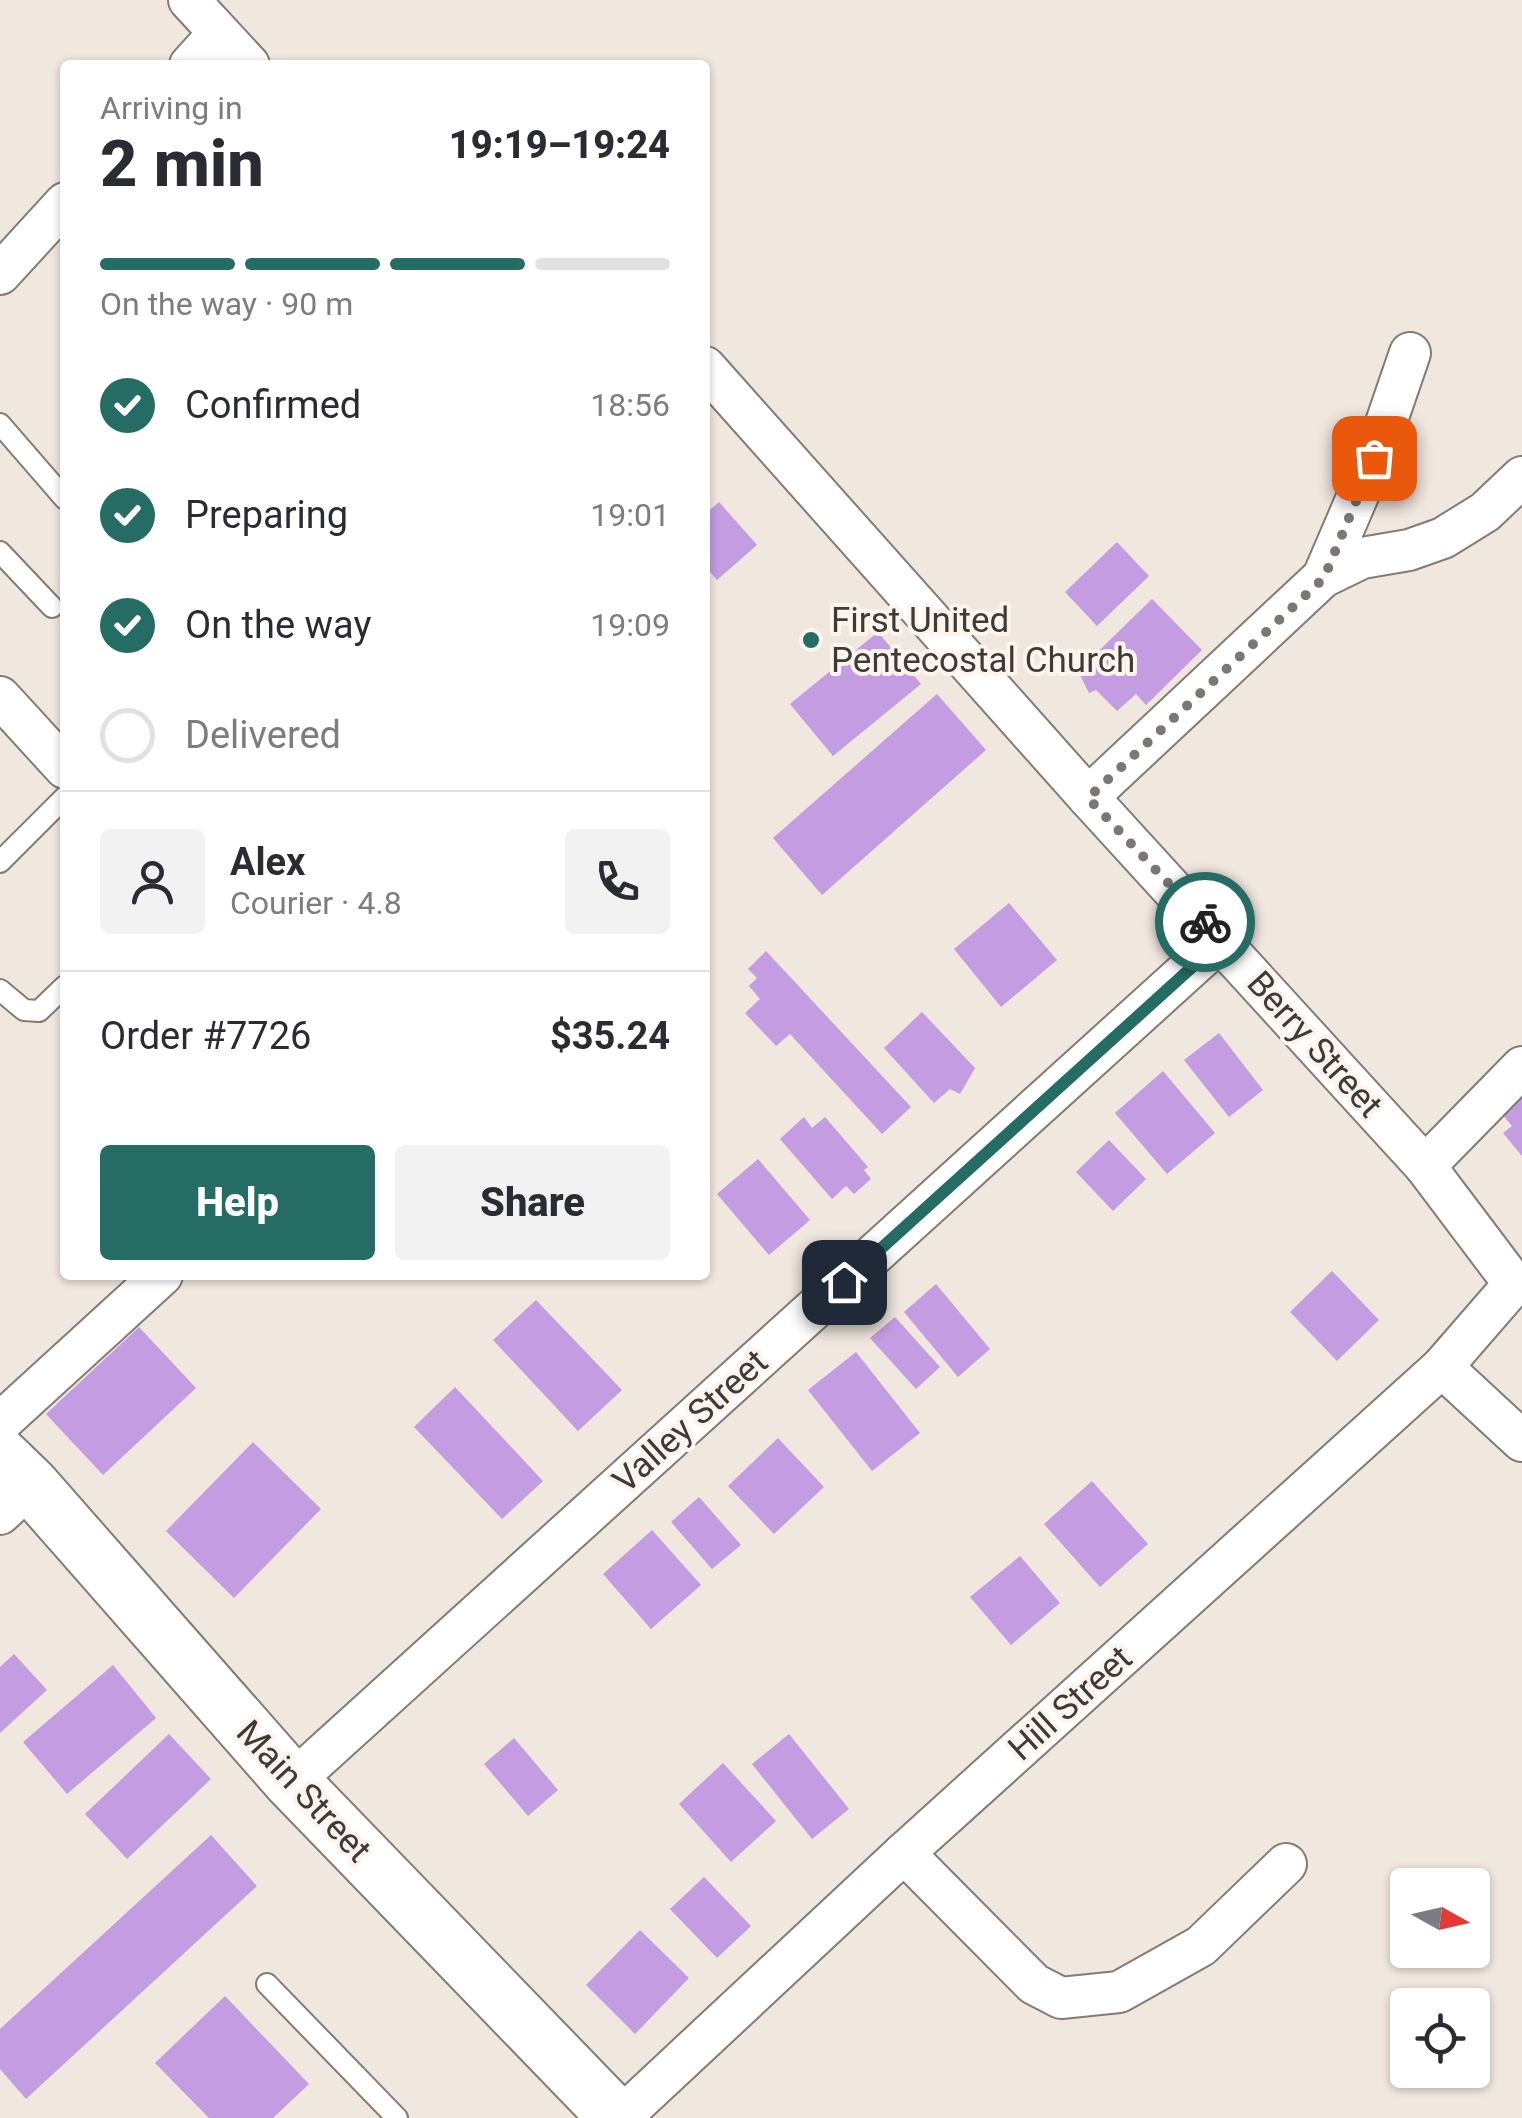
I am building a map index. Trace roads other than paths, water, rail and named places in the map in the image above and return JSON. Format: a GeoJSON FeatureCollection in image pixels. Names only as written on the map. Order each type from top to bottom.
{"type":"FeatureCollection","features":[{"type":"Feature","properties":{"kind":"main road","name":"Main Street"},"geometry":{"type":"LineString","coordinates":[[10,1485],[619,2118]]}},
{"type":"Feature","properties":{"kind":"street"},"geometry":{"type":"LineString","coordinates":[[188,0],[244,60]]}},
{"type":"Feature","properties":{"kind":"street"},"geometry":{"type":"LineString","coordinates":[[195,60],[220,33]]}},
{"type":"Feature","properties":{"kind":"street"},"geometry":{"type":"LineString","coordinates":[[0,274],[60,208]]}},
{"type":"Feature","properties":{"kind":"street"},"geometry":{"type":"LineString","coordinates":[[1324,578],[1374,458],[1410,353]]}},
{"type":"Feature","properties":{"kind":"street","name":"Berry Street"},"geometry":{"type":"LineString","coordinates":[[710,373],[1088,798],[1222,940],[1424,1166],[1514,1284]]}},
{"type":"Feature","properties":{"kind":"street"},"geometry":{"type":"LineString","coordinates":[[1088,798],[1324,578],[1362,558],[1409,550],[1444,538],[1484,512],[1522,477]]}},
{"type":"Feature","properties":{"kind":"street"},"geometry":{"type":"LineString","coordinates":[[6,715],[60,764]]}},
{"type":"Feature","properties":{"kind":"street","name":"Valley Street"},"geometry":{"type":"LineString","coordinates":[[292,1782],[1222,940]]}},
{"type":"Feature","properties":{"kind":"street"},"geometry":{"type":"LineString","coordinates":[[1424,1166],[1522,1066]]}},
{"type":"Feature","properties":{"kind":"street"},"geometry":{"type":"LineString","coordinates":[[0,1423],[157,1280]]}},
{"type":"Feature","properties":{"kind":"street","name":"Hill Street"},"geometry":{"type":"LineString","coordinates":[[619,2118],[904,1853],[1442,1367],[1514,1284]]}},
{"type":"Feature","properties":{"kind":"street"},"geometry":{"type":"LineString","coordinates":[[1442,1367],[1522,1440]]}},
{"type":"Feature","properties":{"kind":"street"},"geometry":{"type":"LineString","coordinates":[[904,1853],[1034,1984],[1061,1998],[1118,1992],[1201,1946],[1286,1864]]}},
{"type":"Feature","properties":{"kind":"lane"},"geometry":{"type":"LineString","coordinates":[[0,424],[60,493]]}},
{"type":"Feature","properties":{"kind":"lane"},"geometry":{"type":"LineString","coordinates":[[0,552],[52,607]]}},
{"type":"Feature","properties":{"kind":"lane"},"geometry":{"type":"LineString","coordinates":[[0,862],[60,802]]}},
{"type":"Feature","properties":{"kind":"lane"},"geometry":{"type":"LineString","coordinates":[[0,990],[24,1010],[39,1011],[60,991]]}},
{"type":"Feature","properties":{"kind":"lane"},"geometry":{"type":"LineString","coordinates":[[267,1984],[397,2118]]}},
{"type":"Feature","properties":{"kind":"place","name":"First United Pentecostal Church"},"geometry":{"type":"Point","coordinates":[811,640]}}]}
